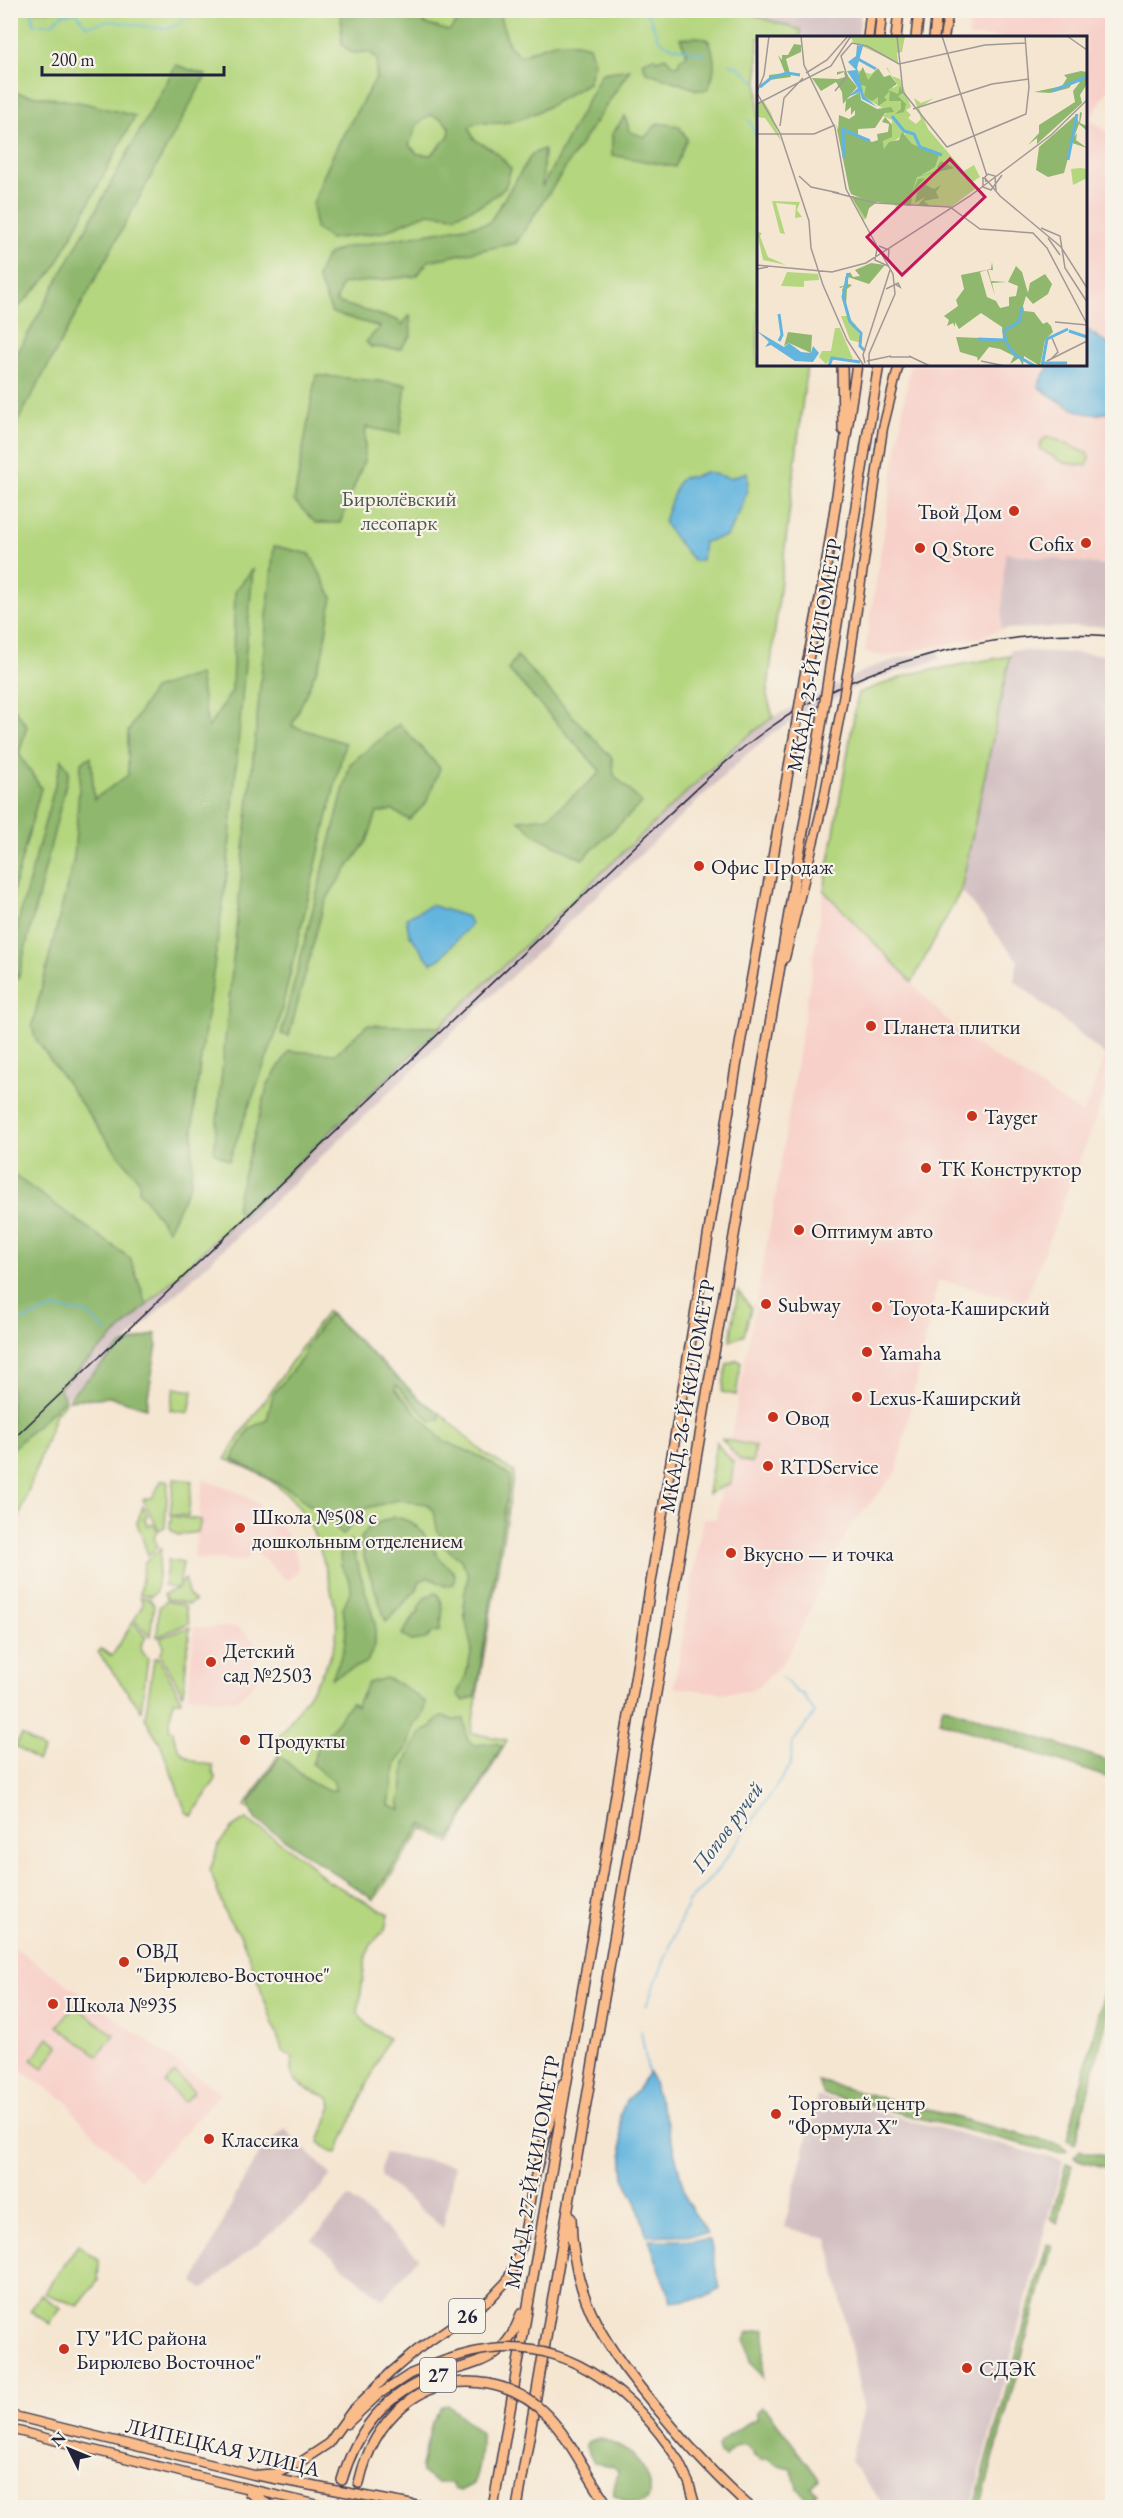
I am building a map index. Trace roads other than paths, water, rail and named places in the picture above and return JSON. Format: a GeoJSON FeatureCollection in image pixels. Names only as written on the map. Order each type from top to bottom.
{"type":"FeatureCollection","features":[{"type":"Feature","properties":{"kind":"highway"},"geometry":{"type":"LineString","coordinates":[[868,36],[871,10]]}},
{"type":"Feature","properties":{"kind":"highway"},"geometry":{"type":"LineString","coordinates":[[879,36],[882,10]]}},
{"type":"Feature","properties":{"kind":"highway"},"geometry":{"type":"LineString","coordinates":[[896,36],[899,10]]}},
{"type":"Feature","properties":{"kind":"highway"},"geometry":{"type":"LineString","coordinates":[[916,36],[919,10]]}},
{"type":"Feature","properties":{"kind":"highway"},"geometry":{"type":"LineString","coordinates":[[937,10],[937,36]]}},
{"type":"Feature","properties":{"kind":"highway"},"geometry":{"type":"LineString","coordinates":[[842,366],[843,457]]}},
{"type":"Feature","properties":{"kind":"highway"},"geometry":{"type":"LineString","coordinates":[[843,457],[857,366]]}},
{"type":"Feature","properties":{"kind":"highway","name":"МКАД, 25-Й КИЛОМЕТР"},"geometry":{"type":"LineString","coordinates":[[782,951],[823,714],[879,366]]}},
{"type":"Feature","properties":{"kind":"highway","name":"МКАД, 25-Й КИЛОМЕТР"},"geometry":{"type":"LineString","coordinates":[[758,947],[843,457]]}},
{"type":"Feature","properties":{"kind":"highway","name":"МКАД, 26-Й КИЛОМЕТР"},"geometry":{"type":"LineString","coordinates":[[608,1843],[736,1067],[758,947]]}},
{"type":"Feature","properties":{"kind":"highway","name":"МКАД, 26-Й КИЛОМЕТР"},"geometry":{"type":"LineString","coordinates":[[629,1847],[782,951]]}},
{"type":"Feature","properties":{"kind":"highway","name":"МКАД, 27-Й КИЛОМЕТР"},"geometry":{"type":"LineString","coordinates":[[493,2508],[608,1843]]}},
{"type":"Feature","properties":{"kind":"highway","name":"МКАД, 27-Й КИЛОМЕТР"},"geometry":{"type":"LineString","coordinates":[[518,2508],[629,1847]]}},
{"type":"Feature","properties":{"kind":"highway"},"geometry":{"type":"LineString","coordinates":[[572,2183],[571,2244],[578,2278],[598,2329],[624,2368],[675,2430],[718,2478],[751,2508]]}},
{"type":"Feature","properties":{"kind":"highway","name":"27"},"geometry":{"type":"LineString","coordinates":[[342,2480],[348,2460],[363,2433],[392,2400],[424,2380],[487,2359],[507,2344],[517,2327],[532,2277]]}},
{"type":"Feature","properties":{"kind":"highway"},"geometry":{"type":"LineString","coordinates":[[358,2483],[374,2438],[404,2404],[424,2393],[444,2386],[467,2382],[489,2384],[521,2396],[549,2416],[562,2432],[610,2508]]}},
{"type":"Feature","properties":{"kind":"main road"},"geometry":{"type":"LineString","coordinates":[[937,36],[949,10]]}},
{"type":"Feature","properties":{"kind":"main road"},"geometry":{"type":"LineString","coordinates":[[770,1022],[823,803],[850,658],[884,428],[899,366]]}},
{"type":"Feature","properties":{"kind":"main road","name":"26"},"geometry":{"type":"LineString","coordinates":[[254,2475],[278,2473],[328,2444],[346,2417],[390,2373],[426,2343],[490,2299],[507,2281],[522,2247],[532,2189],[545,2137],[567,2072]]}},
{"type":"Feature","properties":{"kind":"main road"},"geometry":{"type":"LineString","coordinates":[[328,2444],[378,2395],[410,2374],[452,2358],[495,2348],[531,2350],[557,2355],[586,2368],[621,2392],[664,2440],[678,2460],[689,2483],[696,2508]]}},
{"type":"Feature","properties":{"kind":"main road","name":"ЛИПЕЦКАЯ УЛИЦА"},"geometry":{"type":"LineString","coordinates":[[10,2415],[254,2475],[430,2508]]}},
{"type":"Feature","properties":{"kind":"main road","name":"ЛИПЕЦКАЯ УЛИЦА"},"geometry":{"type":"LineString","coordinates":[[10,2429],[232,2486],[332,2508]]}},
{"type":"Feature","properties":{"kind":"main road"},"geometry":{"type":"LineString","coordinates":[[232,2486],[276,2508]]}},
{"type":"Feature","properties":{"kind":"water"},"geometry":{"type":"Polygon","coordinates":[[[1087,330],[1112,347],[1112,410],[1093,414],[1075,410],[1038,385],[1049,366],[1087,366],[1087,330]]]}},
{"type":"Feature","properties":{"kind":"water"},"geometry":{"type":"Polygon","coordinates":[[[705,472],[730,478],[747,472],[748,480],[739,513],[727,536],[704,542],[702,560],[694,561],[673,537],[664,521],[678,482],[684,477],[693,477],[705,472]]]}},
{"type":"Feature","properties":{"kind":"water"},"geometry":{"type":"Polygon","coordinates":[[[431,905],[468,917],[471,924],[440,959],[431,963],[409,934],[406,918],[431,905]]]}},
{"type":"Feature","properties":{"kind":"water"},"geometry":{"type":"Polygon","coordinates":[[[649,2072],[667,2122],[687,2202],[708,2234],[647,2236],[637,2204],[624,2178],[620,2115],[626,2101],[636,2092],[649,2072]]]}},
{"type":"Feature","properties":{"kind":"water"},"geometry":{"type":"Polygon","coordinates":[[[649,2240],[710,2240],[720,2289],[704,2298],[671,2302],[649,2240]]]}},
{"type":"Feature","properties":{"kind":"waterway"},"geometry":{"type":"LineString","coordinates":[[31,10],[34,24],[52,24],[61,15],[76,12],[86,26],[110,21],[165,29],[185,18],[210,10]]}},
{"type":"Feature","properties":{"kind":"waterway"},"geometry":{"type":"LineString","coordinates":[[617,10],[637,12]]}},
{"type":"Feature","properties":{"kind":"waterway"},"geometry":{"type":"LineString","coordinates":[[643,13],[648,14],[658,38],[667,45],[706,55]]}},
{"type":"Feature","properties":{"kind":"waterway"},"geometry":{"type":"LineString","coordinates":[[730,64],[739,67],[757,83]]}},
{"type":"Feature","properties":{"kind":"waterway"},"geometry":{"type":"LineString","coordinates":[[749,120],[757,139]]}},
{"type":"Feature","properties":{"kind":"waterway","name":"Попов ручей"},"geometry":{"type":"LineString","coordinates":[[10,1319],[19,1322],[54,1308],[87,1313],[108,1333]]}},
{"type":"Feature","properties":{"kind":"waterway","name":"Попов ручей"},"geometry":{"type":"LineString","coordinates":[[646,2006],[688,1902],[715,1874],[790,1766],[793,1742],[815,1713],[803,1694],[796,1692],[783,1678]]}},
{"type":"Feature","properties":{"kind":"waterway","name":"Попов ручей"},"geometry":{"type":"LineString","coordinates":[[641,2031],[648,2072]]}},
{"type":"Feature","properties":{"kind":"tunnel"},"geometry":{"type":"LineString","coordinates":[[338,2508],[342,2480]]}},
{"type":"Feature","properties":{"kind":"tunnel"},"geometry":{"type":"LineString","coordinates":[[358,2508],[359,2483]]}},
{"type":"Feature","properties":{"kind":"railway"},"geometry":{"type":"LineString","coordinates":[[10,1442],[668,815],[716,770],[768,729],[799,709],[866,675],[938,652],[1012,638],[1065,634],[1112,636]]}},
{"type":"Feature","properties":{"kind":"place","name":"Твой Дом"},"geometry":{"type":"Point","coordinates":[1014,511]}},
{"type":"Feature","properties":{"kind":"place","name":"Cofix"},"geometry":{"type":"Point","coordinates":[1086,543]}},
{"type":"Feature","properties":{"kind":"place","name":"Q Store"},"geometry":{"type":"Point","coordinates":[920,548]}},
{"type":"Feature","properties":{"kind":"place","name":"Офис Продаж"},"geometry":{"type":"Point","coordinates":[699,866]}},
{"type":"Feature","properties":{"kind":"place","name":"Планета плитки"},"geometry":{"type":"Point","coordinates":[871,1026]}},
{"type":"Feature","properties":{"kind":"place","name":"Tayger"},"geometry":{"type":"Point","coordinates":[972,1116]}},
{"type":"Feature","properties":{"kind":"place","name":"ТК Конструктор"},"geometry":{"type":"Point","coordinates":[926,1168]}},
{"type":"Feature","properties":{"kind":"place","name":"Оптимум авто"},"geometry":{"type":"Point","coordinates":[799,1230]}},
{"type":"Feature","properties":{"kind":"place","name":"Subway"},"geometry":{"type":"Point","coordinates":[766,1304]}},
{"type":"Feature","properties":{"kind":"place","name":"Toyota-Каширский"},"geometry":{"type":"Point","coordinates":[877,1307]}},
{"type":"Feature","properties":{"kind":"place","name":"Yamaha"},"geometry":{"type":"Point","coordinates":[867,1352]}},
{"type":"Feature","properties":{"kind":"place","name":"Lexus-Каширский"},"geometry":{"type":"Point","coordinates":[857,1397]}},
{"type":"Feature","properties":{"kind":"place","name":"Овод"},"geometry":{"type":"Point","coordinates":[773,1417]}},
{"type":"Feature","properties":{"kind":"place","name":"RTDService"},"geometry":{"type":"Point","coordinates":[768,1466]}},
{"type":"Feature","properties":{"kind":"place","name":"Школа №508 с дошкольным отделением"},"geometry":{"type":"Point","coordinates":[240,1528]}},
{"type":"Feature","properties":{"kind":"place","name":"Вкусно — и точка"},"geometry":{"type":"Point","coordinates":[731,1553]}},
{"type":"Feature","properties":{"kind":"place","name":"Детский сад №2503"},"geometry":{"type":"Point","coordinates":[211,1662]}},
{"type":"Feature","properties":{"kind":"place","name":"Продукты"},"geometry":{"type":"Point","coordinates":[245,1740]}},
{"type":"Feature","properties":{"kind":"place","name":"ОВД \"Бирюлево-Восточное\""},"geometry":{"type":"Point","coordinates":[124,1962]}},
{"type":"Feature","properties":{"kind":"place","name":"Школа №935"},"geometry":{"type":"Point","coordinates":[53,2004]}},
{"type":"Feature","properties":{"kind":"place","name":"Торговый центр \"Формула X\""},"geometry":{"type":"Point","coordinates":[776,2114]}},
{"type":"Feature","properties":{"kind":"place","name":"Классика"},"geometry":{"type":"Point","coordinates":[209,2139]}},
{"type":"Feature","properties":{"kind":"place","name":"ГУ \"ИС района Бирюлево Восточное\""},"geometry":{"type":"Point","coordinates":[64,2349]}},
{"type":"Feature","properties":{"kind":"place","name":"СДЭК"},"geometry":{"type":"Point","coordinates":[967,2368]}},
{"type":"Feature","properties":{"kind":"park label","name":"Бирюлёвский лесопарк"},"geometry":{"type":"Point","coordinates":[399,510]}}]}
